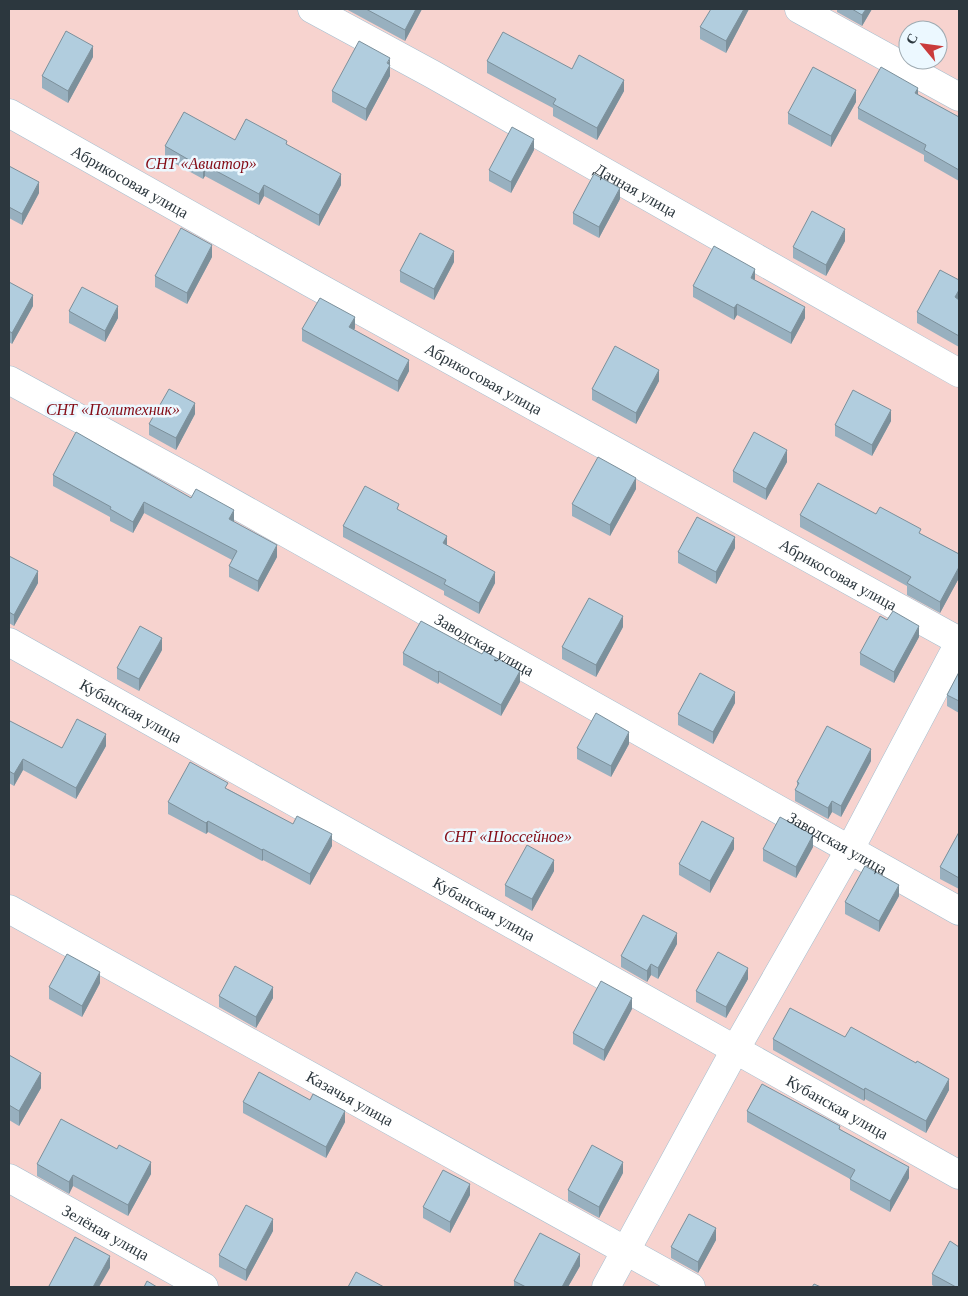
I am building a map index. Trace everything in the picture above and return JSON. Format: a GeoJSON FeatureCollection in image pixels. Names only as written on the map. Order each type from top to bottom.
{"type":"FeatureCollection","features":[{"type":"Feature","properties":{"kind":"street","name":"Дачная улица"},"geometry":{"type":"LineString","coordinates":[[312,9],[441,79],[959,373]]}},
{"type":"Feature","properties":{"kind":"street"},"geometry":{"type":"LineString","coordinates":[[799,9],[959,97]]}},
{"type":"Feature","properties":{"kind":"street","name":"Абрикосовая улица"},"geometry":{"type":"LineString","coordinates":[[9,113],[309,282],[959,642]]}},
{"type":"Feature","properties":{"kind":"street","name":"Заводская улица"},"geometry":{"type":"LineString","coordinates":[[9,380],[192,480],[959,911]]}},
{"type":"Feature","properties":{"kind":"street","name":"Кубанская улица"},"geometry":{"type":"LineString","coordinates":[[9,642],[959,1175]]}},
{"type":"Feature","properties":{"kind":"street"},"geometry":{"type":"LineString","coordinates":[[606,1287],[735,1050],[850,850],[959,642]]}},
{"type":"Feature","properties":{"kind":"street","name":"Казачья улица"},"geometry":{"type":"LineString","coordinates":[[9,909],[691,1287]]}},
{"type":"Feature","properties":{"kind":"street","name":"Зелёная улица"},"geometry":{"type":"LineString","coordinates":[[9,1178],[204,1287]]}},
{"type":"Feature","properties":{"kind":"green space","name":"СНТ «Шоссейное»"},"geometry":{"type":"Polygon","coordinates":[[[9,9],[959,9],[959,1287],[9,1287],[9,9]]]}},
{"type":"Feature","properties":{"kind":"building"},"geometry":{"type":"Polygon","coordinates":[[[366,9],[416,9],[405,30],[366,9]]]}},
{"type":"Feature","properties":{"kind":"building"},"geometry":{"type":"Polygon","coordinates":[[[711,9],[744,9],[726,41],[700,27],[711,9]]]}},
{"type":"Feature","properties":{"kind":"building"},"geometry":{"type":"Polygon","coordinates":[[[852,9],[866,9],[862,15],[852,9]]]}},
{"type":"Feature","properties":{"kind":"building"},"geometry":{"type":"Polygon","coordinates":[[[66,31],[93,46],[68,91],[42,76],[66,31]]]}},
{"type":"Feature","properties":{"kind":"building"},"geometry":{"type":"Polygon","coordinates":[[[503,32],[572,69],[579,55],[624,80],[597,128],[553,104],[556,99],[487,61],[503,32]]]}},
{"type":"Feature","properties":{"kind":"building"},"geometry":{"type":"Polygon","coordinates":[[[359,41],[390,58],[387,63],[390,65],[366,109],[332,91],[359,41]]]}},
{"type":"Feature","properties":{"kind":"building"},"geometry":{"type":"Polygon","coordinates":[[[813,67],[856,90],[831,136],[788,113],[813,67]]]}},
{"type":"Feature","properties":{"kind":"building"},"geometry":{"type":"Polygon","coordinates":[[[881,67],[918,88],[915,93],[959,117],[959,170],[924,150],[926,145],[858,108],[881,67]]]}},
{"type":"Feature","properties":{"kind":"building"},"geometry":{"type":"Polygon","coordinates":[[[184,112],[235,140],[246,119],[287,141],[286,144],[341,174],[319,215],[264,185],[259,194],[205,165],[203,168],[165,146],[184,112]]]}},
{"type":"Feature","properties":{"kind":"building"},"geometry":{"type":"Polygon","coordinates":[[[512,127],[534,139],[511,182],[489,170],[512,127]]]}},
{"type":"Feature","properties":{"kind":"building"},"geometry":{"type":"Polygon","coordinates":[[[9,166],[39,182],[22,214],[9,207],[9,166]]]}},
{"type":"Feature","properties":{"kind":"building"},"geometry":{"type":"Polygon","coordinates":[[[594,174],[620,188],[599,227],[573,213],[594,174]]]}},
{"type":"Feature","properties":{"kind":"building"},"geometry":{"type":"Polygon","coordinates":[[[812,211],[845,229],[826,265],[793,247],[812,211]]]}},
{"type":"Feature","properties":{"kind":"building"},"geometry":{"type":"Polygon","coordinates":[[[181,228],[212,245],[187,293],[155,276],[181,228]]]}},
{"type":"Feature","properties":{"kind":"building"},"geometry":{"type":"Polygon","coordinates":[[[420,233],[454,251],[434,289],[400,271],[420,233]]]}},
{"type":"Feature","properties":{"kind":"building"},"geometry":{"type":"Polygon","coordinates":[[[714,246],[755,269],[751,278],[805,307],[791,333],[737,304],[734,308],[693,286],[714,246]]]}},
{"type":"Feature","properties":{"kind":"building"},"geometry":{"type":"Polygon","coordinates":[[[940,270],[959,280],[959,290],[955,297],[959,300],[959,336],[917,312],[940,270]]]}},
{"type":"Feature","properties":{"kind":"building"},"geometry":{"type":"Polygon","coordinates":[[[9,282],[33,295],[12,333],[9,331],[9,282]]]}},
{"type":"Feature","properties":{"kind":"building"},"geometry":{"type":"Polygon","coordinates":[[[82,287],[118,306],[105,331],[69,311],[82,287]]]}},
{"type":"Feature","properties":{"kind":"building"},"geometry":{"type":"Polygon","coordinates":[[[320,298],[355,317],[349,327],[409,360],[398,381],[302,329],[320,298]]]}},
{"type":"Feature","properties":{"kind":"building"},"geometry":{"type":"Polygon","coordinates":[[[615,346],[659,370],[636,413],[592,389],[615,346]]]}},
{"type":"Feature","properties":{"kind":"building"},"geometry":{"type":"Polygon","coordinates":[[[169,389],[195,403],[176,438],[149,424],[169,389]]]}},
{"type":"Feature","properties":{"kind":"building"},"geometry":{"type":"Polygon","coordinates":[[[853,390],[891,410],[872,445],[835,425],[853,390]]]}},
{"type":"Feature","properties":{"kind":"building"},"geometry":{"type":"Polygon","coordinates":[[[76,432],[191,498],[196,489],[234,510],[229,519],[277,545],[258,581],[229,566],[237,551],[144,502],[133,522],[110,509],[111,507],[53,475],[76,432]]]}},
{"type":"Feature","properties":{"kind":"building"},"geometry":{"type":"Polygon","coordinates":[[[754,432],[787,450],[766,489],[733,471],[754,432]]]}},
{"type":"Feature","properties":{"kind":"building"},"geometry":{"type":"Polygon","coordinates":[[[598,457],[636,478],[610,525],[572,504],[598,457]]]}},
{"type":"Feature","properties":{"kind":"building"},"geometry":{"type":"Polygon","coordinates":[[[818,483],[876,514],[880,507],[921,529],[919,533],[959,554],[959,567],[940,602],[907,583],[911,577],[800,515],[818,483]]]}},
{"type":"Feature","properties":{"kind":"building"},"geometry":{"type":"Polygon","coordinates":[[[365,486],[399,504],[397,509],[447,536],[443,543],[495,572],[479,603],[444,584],[446,580],[343,526],[365,486]]]}},
{"type":"Feature","properties":{"kind":"building"},"geometry":{"type":"Polygon","coordinates":[[[697,517],[735,537],[716,572],[678,552],[697,517]]]}},
{"type":"Feature","properties":{"kind":"building"},"geometry":{"type":"Polygon","coordinates":[[[9,556],[38,571],[14,615],[9,612],[9,556]]]}},
{"type":"Feature","properties":{"kind":"building"},"geometry":{"type":"Polygon","coordinates":[[[589,598],[623,616],[596,665],[562,647],[589,598]]]}},
{"type":"Feature","properties":{"kind":"building"},"geometry":{"type":"Polygon","coordinates":[[[893,611],[919,626],[894,672],[860,653],[880,616],[887,620],[893,611]]]}},
{"type":"Feature","properties":{"kind":"building"},"geometry":{"type":"Polygon","coordinates":[[[421,621],[482,654],[484,651],[520,671],[501,705],[403,653],[421,621]]]}},
{"type":"Feature","properties":{"kind":"building"},"geometry":{"type":"Polygon","coordinates":[[[140,626],[162,638],[139,679],[117,668],[140,626]]]}},
{"type":"Feature","properties":{"kind":"building"},"geometry":{"type":"Polygon","coordinates":[[[959,672],[959,701],[947,695],[959,672]]]}},
{"type":"Feature","properties":{"kind":"building"},"geometry":{"type":"Polygon","coordinates":[[[700,673],[735,692],[713,732],[678,714],[700,673]]]}},
{"type":"Feature","properties":{"kind":"building"},"geometry":{"type":"Polygon","coordinates":[[[596,713],[629,732],[611,766],[577,748],[596,713]]]}},
{"type":"Feature","properties":{"kind":"building"},"geometry":{"type":"Polygon","coordinates":[[[77,719],[106,734],[76,788],[23,759],[14,774],[9,771],[10,721],[62,748],[77,719]]]}},
{"type":"Feature","properties":{"kind":"building"},"geometry":{"type":"Polygon","coordinates":[[[827,726],[871,749],[841,806],[832,801],[828,808],[795,790],[799,783],[797,782],[827,726]]]}},
{"type":"Feature","properties":{"kind":"building"},"geometry":{"type":"Polygon","coordinates":[[[190,762],[228,783],[225,788],[293,824],[297,816],[332,834],[310,874],[208,821],[206,823],[168,802],[190,762]]]}},
{"type":"Feature","properties":{"kind":"building"},"geometry":{"type":"Polygon","coordinates":[[[780,817],[813,835],[796,867],[763,849],[780,817]]]}},
{"type":"Feature","properties":{"kind":"building"},"geometry":{"type":"Polygon","coordinates":[[[702,821],[734,838],[710,881],[679,864],[702,821]]]}},
{"type":"Feature","properties":{"kind":"building"},"geometry":{"type":"Polygon","coordinates":[[[959,832],[959,878],[940,867],[959,832]]]}},
{"type":"Feature","properties":{"kind":"building"},"geometry":{"type":"Polygon","coordinates":[[[527,845],[554,860],[532,899],[505,885],[527,845]]]}},
{"type":"Feature","properties":{"kind":"building"},"geometry":{"type":"Polygon","coordinates":[[[865,866],[899,885],[879,921],[845,902],[865,866]]]}},
{"type":"Feature","properties":{"kind":"building"},"geometry":{"type":"Polygon","coordinates":[[[643,915],[677,933],[658,968],[651,964],[647,971],[621,956],[643,915]]]}},
{"type":"Feature","properties":{"kind":"building"},"geometry":{"type":"Polygon","coordinates":[[[718,952],[748,968],[726,1007],[696,991],[718,952]]]}},
{"type":"Feature","properties":{"kind":"building"},"geometry":{"type":"Polygon","coordinates":[[[67,954],[100,972],[82,1006],[49,987],[67,954]]]}},
{"type":"Feature","properties":{"kind":"building"},"geometry":{"type":"Polygon","coordinates":[[[235,966],[273,987],[256,1017],[219,996],[235,966]]]}},
{"type":"Feature","properties":{"kind":"building"},"geometry":{"type":"Polygon","coordinates":[[[601,981],[632,998],[604,1050],[573,1033],[601,981]]]}},
{"type":"Feature","properties":{"kind":"building"},"geometry":{"type":"Polygon","coordinates":[[[790,1008],[845,1037],[851,1027],[949,1079],[926,1121],[865,1088],[864,1090],[773,1039],[790,1008]]]}},
{"type":"Feature","properties":{"kind":"building"},"geometry":{"type":"Polygon","coordinates":[[[9,1055],[41,1073],[19,1111],[9,1105],[9,1055]]]}},
{"type":"Feature","properties":{"kind":"building"},"geometry":{"type":"Polygon","coordinates":[[[259,1072],[310,1100],[313,1094],[345,1111],[326,1147],[243,1102],[259,1072]]]}},
{"type":"Feature","properties":{"kind":"building"},"geometry":{"type":"Polygon","coordinates":[[[762,1084],[840,1126],[839,1129],[909,1167],[890,1201],[850,1179],[855,1170],[747,1111],[762,1084]]]}},
{"type":"Feature","properties":{"kind":"building"},"geometry":{"type":"Polygon","coordinates":[[[61,1119],[117,1149],[119,1145],[151,1162],[128,1205],[73,1175],[69,1182],[37,1164],[61,1119]]]}},
{"type":"Feature","properties":{"kind":"building"},"geometry":{"type":"Polygon","coordinates":[[[592,1145],[623,1162],[599,1207],[568,1190],[592,1145]]]}},
{"type":"Feature","properties":{"kind":"building"},"geometry":{"type":"Polygon","coordinates":[[[443,1170],[470,1184],[450,1222],[423,1207],[443,1170]]]}},
{"type":"Feature","properties":{"kind":"building"},"geometry":{"type":"Polygon","coordinates":[[[246,1205],[273,1219],[246,1270],[219,1255],[246,1205]]]}},
{"type":"Feature","properties":{"kind":"building"},"geometry":{"type":"Polygon","coordinates":[[[689,1214],[716,1228],[698,1262],[671,1247],[689,1214]]]}},
{"type":"Feature","properties":{"kind":"building"},"geometry":{"type":"Polygon","coordinates":[[[540,1233],[580,1254],[562,1287],[526,1287],[514,1281],[540,1233]]]}},
{"type":"Feature","properties":{"kind":"building"},"geometry":{"type":"Polygon","coordinates":[[[75,1237],[110,1256],[93,1287],[49,1286],[75,1237]]]}},
{"type":"Feature","properties":{"kind":"building"},"geometry":{"type":"Polygon","coordinates":[[[950,1241],[959,1247],[959,1287],[932,1274],[950,1241]]]}},
{"type":"Feature","properties":{"kind":"building"},"geometry":{"type":"Polygon","coordinates":[[[356,1272],[384,1287],[348,1287],[356,1272]]]}},
{"type":"Feature","properties":{"kind":"building"},"geometry":{"type":"Polygon","coordinates":[[[147,1281],[157,1287],[144,1287],[147,1281]]]}},
{"type":"Feature","properties":{"kind":"park label","name":"СНТ «Авиатор»"},"geometry":{"type":"Point","coordinates":[201,163]}},
{"type":"Feature","properties":{"kind":"park label","name":"СНТ «Политехник»"},"geometry":{"type":"Point","coordinates":[113,409]}}]}
